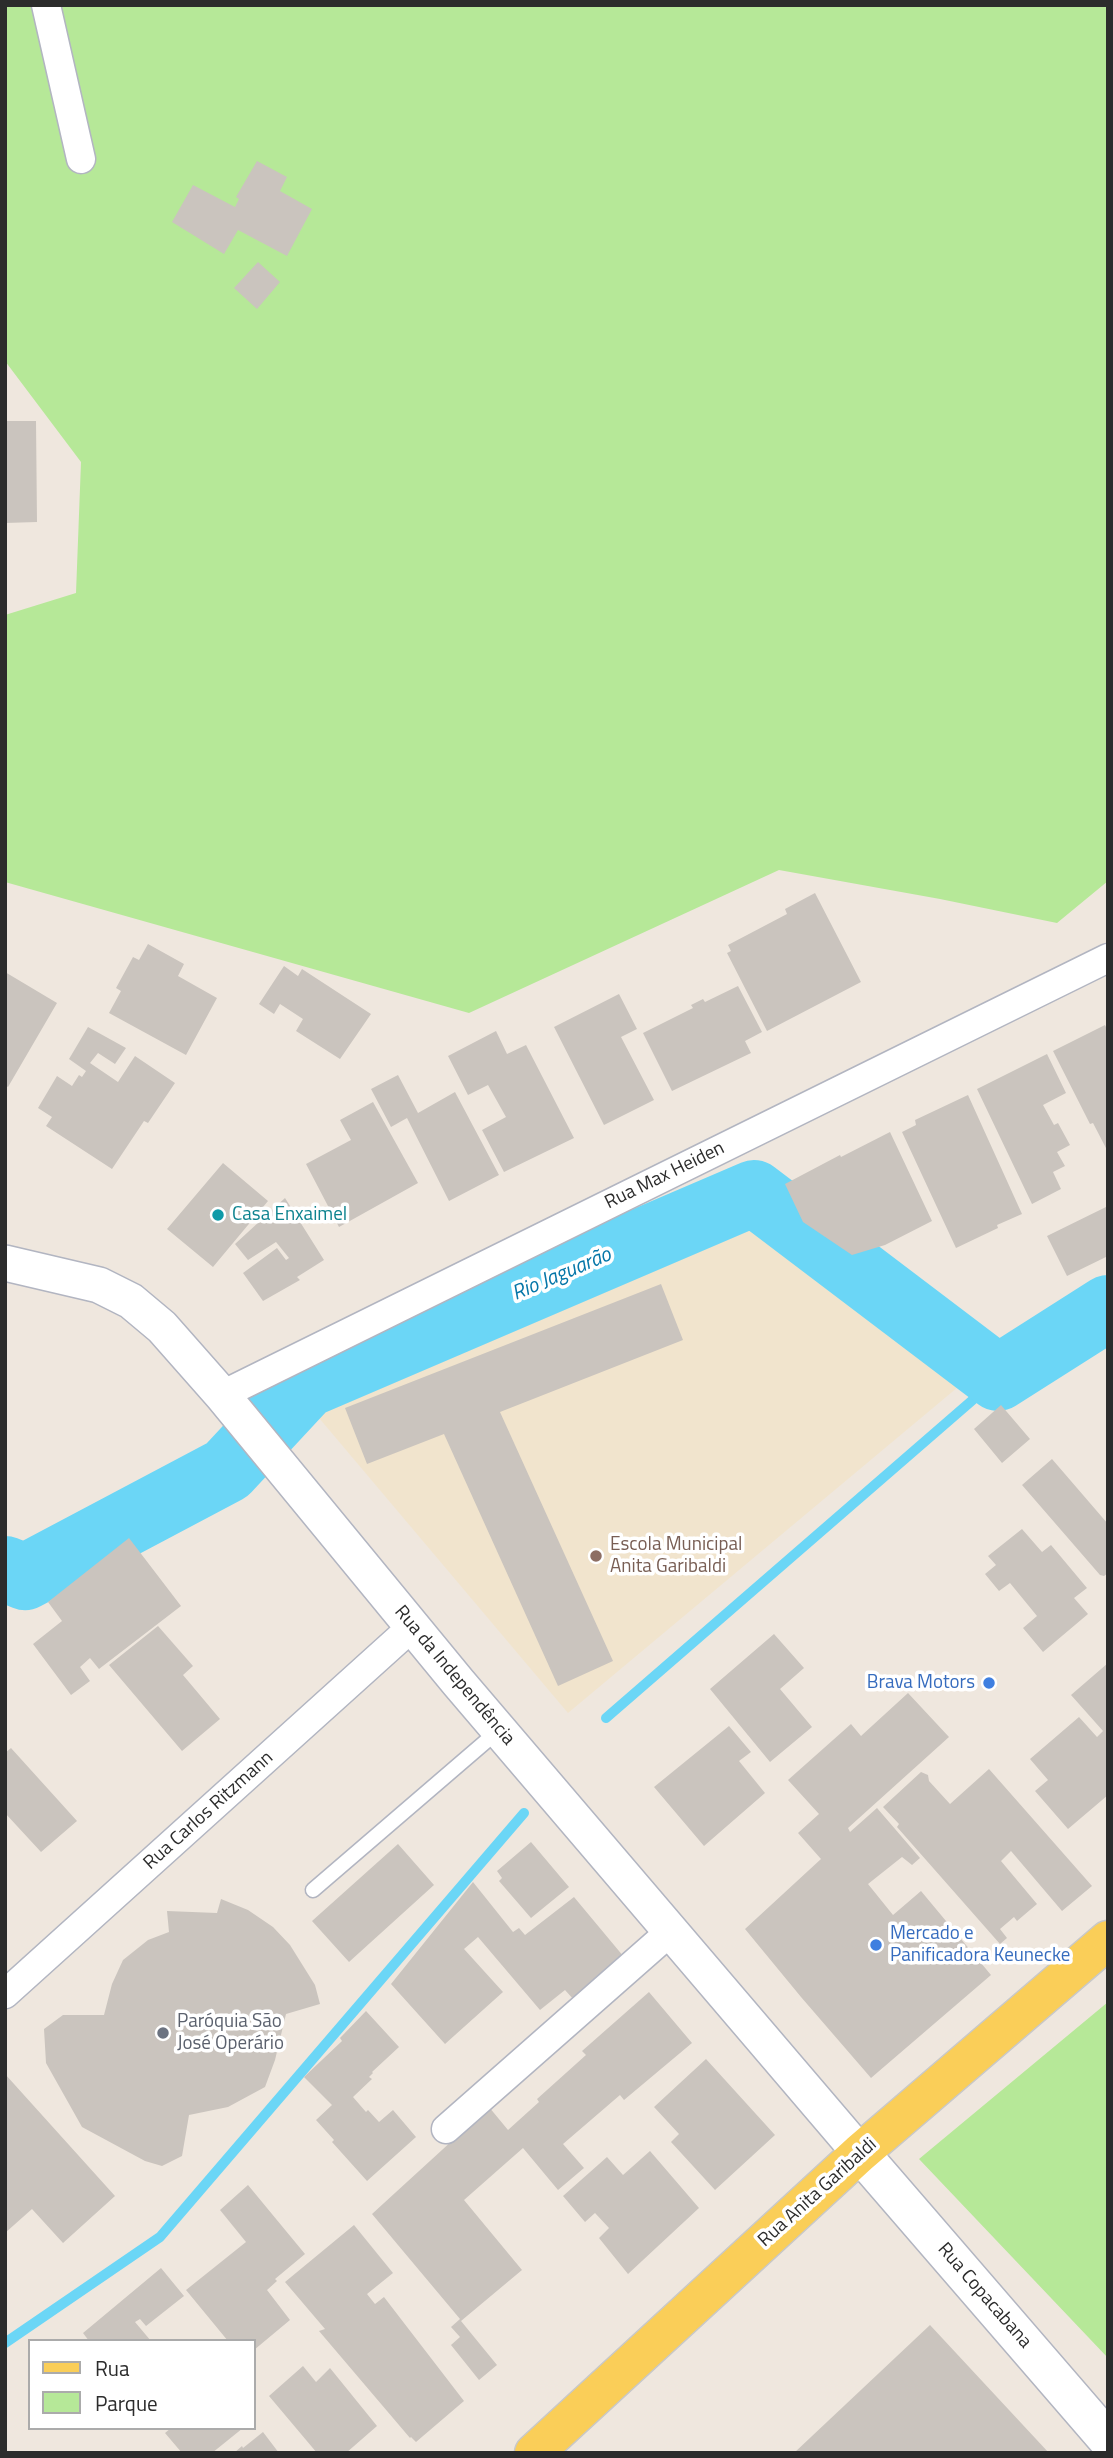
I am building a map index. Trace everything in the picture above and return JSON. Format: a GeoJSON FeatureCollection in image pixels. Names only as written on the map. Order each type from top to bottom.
{"type":"FeatureCollection","features":[{"type":"Feature","properties":{"kind":"main road","name":"Rua Anita Garibaldi"},"geometry":{"type":"LineString","coordinates":[[534,2453],[860,2153],[1108,1940]]}},
{"type":"Feature","properties":{"kind":"main road","name":"Rua Copacabana"},"geometry":{"type":"LineString","coordinates":[[860,2153],[1108,2440]]}},
{"type":"Feature","properties":{"kind":"street"},"geometry":{"type":"LineString","coordinates":[[46,5],[81,159]]}},
{"type":"Feature","properties":{"kind":"street","name":"Rua Max Heiden"},"geometry":{"type":"LineString","coordinates":[[222,1395],[1108,958]]}},
{"type":"Feature","properties":{"kind":"street","name":"Rua da Independência"},"geometry":{"type":"LineString","coordinates":[[5,1263],[99,1285],[131,1301],[162,1327],[222,1395],[499,1730],[860,2153]]}},
{"type":"Feature","properties":{"kind":"street","name":"Rua Carlos Ritzmann"},"geometry":{"type":"LineString","coordinates":[[5,1994],[412,1627]]}},
{"type":"Feature","properties":{"kind":"street"},"geometry":{"type":"LineString","coordinates":[[446,2129],[671,1931]]}},
{"type":"Feature","properties":{"kind":"lane"},"geometry":{"type":"LineString","coordinates":[[313,1890],[499,1730]]}},
{"type":"Feature","properties":{"kind":"shaded area","name":"Escola Municipal Anita Garibaldi"},"geometry":{"type":"Polygon","coordinates":[[[749,1210],[970,1377],[568,1713],[303,1399],[749,1210]]]}},
{"type":"Feature","properties":{"kind":"green space"},"geometry":{"type":"Polygon","coordinates":[[[5,5],[1108,5],[1108,881],[1057,923],[779,870],[469,1013],[5,882],[5,615],[76,593],[81,462],[5,361],[5,5]]]}},
{"type":"Feature","properties":{"kind":"green space"},"geometry":{"type":"Polygon","coordinates":[[[1108,2002],[1108,2358],[919,2159],[1108,2002]]]}},
{"type":"Feature","properties":{"kind":"building"},"geometry":{"type":"Polygon","coordinates":[[[257,161],[287,177],[280,191],[312,209],[287,256],[238,230],[224,254],[172,222],[193,185],[235,207],[239,199],[236,197],[257,161]]]}},
{"type":"Feature","properties":{"kind":"building"},"geometry":{"type":"Polygon","coordinates":[[[258,262],[280,282],[257,309],[234,288],[258,262]]]}},
{"type":"Feature","properties":{"kind":"building"},"geometry":{"type":"Polygon","coordinates":[[[5,421],[36,421],[37,522],[5,523],[5,421]]]}},
{"type":"Feature","properties":{"kind":"building"},"geometry":{"type":"Polygon","coordinates":[[[815,893],[861,982],[767,1031],[727,953],[731,951],[728,945],[787,914],[785,909],[815,893]]]}},
{"type":"Feature","properties":{"kind":"building"},"geometry":{"type":"Polygon","coordinates":[[[148,944],[184,964],[178,976],[217,998],[186,1055],[109,1013],[121,991],[116,988],[133,957],[139,960],[148,944]]]}},
{"type":"Feature","properties":{"kind":"building"},"geometry":{"type":"Polygon","coordinates":[[[284,966],[298,976],[302,969],[371,1014],[340,1059],[296,1031],[303,1019],[280,1004],[274,1014],[259,1004],[284,966]]]}},
{"type":"Feature","properties":{"kind":"building"},"geometry":{"type":"Polygon","coordinates":[[[5,972],[57,1003],[8,1087],[5,1085],[5,972]]]}},
{"type":"Feature","properties":{"kind":"building"},"geometry":{"type":"Polygon","coordinates":[[[738,986],[762,1032],[745,1041],[751,1053],[672,1091],[643,1033],[693,1008],[691,1005],[703,999],[705,1002],[738,986]]]}},
{"type":"Feature","properties":{"kind":"building"},"geometry":{"type":"Polygon","coordinates":[[[619,994],[637,1029],[621,1037],[654,1100],[604,1125],[554,1027],[619,994]]]}},
{"type":"Feature","properties":{"kind":"building"},"geometry":{"type":"Polygon","coordinates":[[[1105,1025],[1108,1031],[1108,1152],[1093,1123],[1090,1124],[1053,1051],[1105,1025]]]}},
{"type":"Feature","properties":{"kind":"building"},"geometry":{"type":"Polygon","coordinates":[[[88,1027],[126,1048],[115,1064],[98,1053],[90,1063],[118,1082],[135,1056],[175,1083],[148,1123],[144,1121],[112,1169],[46,1126],[52,1117],[38,1108],[57,1076],[72,1086],[79,1075],[82,1077],[86,1071],[69,1059],[88,1027]]]}},
{"type":"Feature","properties":{"kind":"building"},"geometry":{"type":"Polygon","coordinates":[[[496,1031],[507,1054],[526,1045],[574,1138],[504,1172],[482,1130],[506,1117],[488,1085],[468,1095],[448,1056],[496,1031]]]}},
{"type":"Feature","properties":{"kind":"building"},"geometry":{"type":"Polygon","coordinates":[[[1047,1054],[1066,1093],[1043,1105],[1054,1125],[1058,1123],[1070,1145],[1057,1152],[1065,1166],[1053,1172],[1061,1189],[1032,1204],[977,1089],[1047,1054]]]}},
{"type":"Feature","properties":{"kind":"building"},"geometry":{"type":"Polygon","coordinates":[[[398,1075],[418,1113],[455,1092],[499,1175],[449,1201],[407,1118],[391,1127],[371,1089],[398,1075]]]}},
{"type":"Feature","properties":{"kind":"building"},"geometry":{"type":"Polygon","coordinates":[[[968,1095],[1022,1214],[956,1248],[902,1132],[916,1125],[915,1120],[968,1095]]]}},
{"type":"Feature","properties":{"kind":"building"},"geometry":{"type":"Polygon","coordinates":[[[373,1102],[418,1183],[339,1227],[306,1164],[351,1140],[340,1120],[373,1102]]]}},
{"type":"Feature","properties":{"kind":"building"},"geometry":{"type":"Polygon","coordinates":[[[890,1132],[932,1221],[885,1245],[852,1255],[803,1222],[785,1184],[890,1132]]]}},
{"type":"Feature","properties":{"kind":"building","name":"Casa Enxaimel"},"geometry":{"type":"Polygon","coordinates":[[[223,1163],[268,1201],[213,1267],[167,1229],[223,1163]]]}},
{"type":"Feature","properties":{"kind":"building"},"geometry":{"type":"Polygon","coordinates":[[[285,1198],[324,1260],[297,1277],[300,1280],[263,1301],[243,1273],[277,1248],[286,1260],[289,1258],[276,1242],[248,1260],[235,1244],[285,1198]]]}},
{"type":"Feature","properties":{"kind":"building"},"geometry":{"type":"Polygon","coordinates":[[[1108,1206],[1108,1256],[1067,1276],[1047,1236],[1108,1206]]]}},
{"type":"Feature","properties":{"kind":"building"},"geometry":{"type":"Polygon","coordinates":[[[661,1284],[683,1340],[500,1412],[613,1661],[558,1686],[444,1434],[367,1464],[345,1408],[661,1284]]]}},
{"type":"Feature","properties":{"kind":"building"},"geometry":{"type":"Polygon","coordinates":[[[1001,1405],[1030,1439],[1002,1463],[974,1429],[1001,1405]]]}},
{"type":"Feature","properties":{"kind":"building"},"geometry":{"type":"Polygon","coordinates":[[[1052,1459],[1108,1524],[1108,1573],[1104,1576],[1100,1575],[1022,1485],[1052,1459]]]}},
{"type":"Feature","properties":{"kind":"building"},"geometry":{"type":"Polygon","coordinates":[[[1022,1529],[1042,1552],[1051,1545],[1087,1588],[1074,1598],[1088,1614],[1043,1652],[1023,1628],[1037,1616],[1010,1583],[999,1591],[985,1574],[996,1565],[988,1556],[1022,1529]]]}},
{"type":"Feature","properties":{"kind":"building"},"geometry":{"type":"Polygon","coordinates":[[[129,1538],[181,1606],[99,1669],[90,1658],[80,1667],[90,1681],[71,1695],[33,1644],[62,1621],[48,1602],[129,1538]]]}},
{"type":"Feature","properties":{"kind":"building"},"geometry":{"type":"Polygon","coordinates":[[[158,1626],[193,1666],[183,1675],[220,1719],[182,1751],[109,1665],[158,1626]]]}},
{"type":"Feature","properties":{"kind":"building"},"geometry":{"type":"Polygon","coordinates":[[[774,1634],[804,1668],[780,1689],[812,1727],[770,1762],[710,1689],[774,1634]]]}},
{"type":"Feature","properties":{"kind":"building"},"geometry":{"type":"Polygon","coordinates":[[[1108,1663],[1108,1795],[1068,1829],[1035,1791],[1048,1780],[1030,1759],[1079,1717],[1097,1737],[1103,1731],[1071,1695],[1108,1663]]]}},
{"type":"Feature","properties":{"kind":"building"},"geometry":{"type":"Polygon","coordinates":[[[908,1693],[949,1737],[848,1828],[850,1832],[877,1808],[920,1858],[912,1865],[902,1857],[868,1884],[893,1915],[921,1891],[991,1975],[871,2078],[745,1929],[821,1859],[798,1833],[819,1814],[788,1780],[851,1724],[861,1736],[908,1693]]]}},
{"type":"Feature","properties":{"kind":"building"},"geometry":{"type":"Polygon","coordinates":[[[729,1726],[751,1752],[739,1761],[765,1793],[704,1846],[654,1787],[729,1726]]]}},
{"type":"Feature","properties":{"kind":"building"},"geometry":{"type":"Polygon","coordinates":[[[11,1748],[77,1821],[41,1852],[5,1813],[5,1753],[11,1748]]]}},
{"type":"Feature","properties":{"kind":"building"},"geometry":{"type":"Polygon","coordinates":[[[989,1769],[1092,1886],[1062,1911],[1011,1851],[1001,1861],[1037,1904],[1017,1921],[1014,1917],[1000,1929],[1007,1938],[1000,1944],[897,1827],[899,1824],[883,1807],[921,1772],[928,1775],[929,1781],[950,1804],[989,1769]]]}},
{"type":"Feature","properties":{"kind":"building"},"geometry":{"type":"Polygon","coordinates":[[[531,1842],[569,1887],[531,1918],[499,1881],[502,1878],[497,1871],[531,1842]]]}},
{"type":"Feature","properties":{"kind":"building"},"geometry":{"type":"Polygon","coordinates":[[[398,1844],[434,1885],[349,1962],[312,1921],[398,1844]]]}},
{"type":"Feature","properties":{"kind":"building"},"geometry":{"type":"Polygon","coordinates":[[[473,1882],[513,1932],[519,1928],[525,1935],[574,1897],[624,1957],[574,2000],[565,1990],[540,2010],[478,1937],[464,1949],[503,1992],[445,2044],[391,1984],[473,1882]]]}},
{"type":"Feature","properties":{"kind":"building","name":"Paróquia São José Operário"},"geometry":{"type":"Polygon","coordinates":[[[221,1899],[248,1910],[273,1927],[290,1945],[315,1985],[320,2004],[286,2014],[275,2060],[265,2087],[228,2107],[189,2115],[182,2156],[162,2166],[145,2161],[82,2127],[46,2063],[44,2029],[63,2015],[104,2015],[112,1984],[123,1960],[148,1940],[169,1932],[167,1911],[217,1913],[221,1899]]]}},
{"type":"Feature","properties":{"kind":"building"},"geometry":{"type":"Polygon","coordinates":[[[649,1992],[692,2043],[624,2100],[620,2095],[563,2144],[584,2168],[558,2190],[523,2148],[464,2200],[522,2270],[461,2321],[497,2365],[479,2380],[451,2345],[460,2337],[451,2327],[460,2319],[372,2214],[489,2107],[508,2130],[539,2102],[537,2099],[586,2055],[582,2051],[649,1992]]]}},
{"type":"Feature","properties":{"kind":"building"},"geometry":{"type":"Polygon","coordinates":[[[366,2011],[399,2047],[372,2072],[369,2077],[372,2079],[353,2097],[379,2122],[393,2110],[416,2137],[367,2181],[316,2120],[332,2105],[304,2077],[342,2041],[340,2038],[366,2011]]]}},
{"type":"Feature","properties":{"kind":"building"},"geometry":{"type":"Polygon","coordinates":[[[706,2059],[775,2135],[715,2190],[671,2142],[679,2134],[654,2107],[706,2059]]]}},
{"type":"Feature","properties":{"kind":"building"},"geometry":{"type":"Polygon","coordinates":[[[5,2074],[115,2196],[63,2243],[32,2209],[5,2233],[5,2074]]]}},
{"type":"Feature","properties":{"kind":"building"},"geometry":{"type":"Polygon","coordinates":[[[650,2151],[699,2208],[628,2274],[599,2238],[609,2228],[595,2213],[585,2222],[563,2196],[607,2157],[623,2175],[650,2151]]]}},
{"type":"Feature","properties":{"kind":"building"},"geometry":{"type":"Polygon","coordinates":[[[248,2185],[305,2254],[275,2279],[277,2281],[267,2290],[290,2320],[256,2348],[256,2339],[226,2339],[186,2290],[246,2242],[220,2210],[248,2185]]]}},
{"type":"Feature","properties":{"kind":"building"},"geometry":{"type":"Polygon","coordinates":[[[354,2225],[393,2273],[367,2294],[375,2304],[384,2297],[464,2401],[416,2442],[319,2331],[325,2329],[285,2282],[354,2225]]]}},
{"type":"Feature","properties":{"kind":"building"},"geometry":{"type":"Polygon","coordinates":[[[161,2268],[184,2296],[146,2326],[140,2319],[135,2322],[149,2339],[88,2339],[83,2333],[161,2268]]]}},
{"type":"Feature","properties":{"kind":"building"},"geometry":{"type":"Polygon","coordinates":[[[930,2325],[1049,2453],[794,2453],[930,2325]]]}},
{"type":"Feature","properties":{"kind":"building"},"geometry":{"type":"Polygon","coordinates":[[[303,2366],[316,2382],[330,2368],[377,2426],[346,2453],[317,2453],[269,2396],[303,2366]]]}},
{"type":"Feature","properties":{"kind":"building"},"geometry":{"type":"Polygon","coordinates":[[[169,2430],[241,2430],[212,2453],[182,2453],[165,2433],[169,2430]]]}},
{"type":"Feature","properties":{"kind":"building"},"geometry":{"type":"Polygon","coordinates":[[[263,2432],[279,2453],[234,2453],[242,2446],[243,2448],[263,2432]]]}},
{"type":"Feature","properties":{"kind":"waterway","name":"Rio Jaguarão"},"geometry":{"type":"LineString","coordinates":[[5,1569],[25,1577],[227,1470],[306,1385],[754,1193],[998,1378],[1108,1308]]}},
{"type":"Feature","properties":{"kind":"waterway"},"geometry":{"type":"LineString","coordinates":[[606,1718],[998,1378]]}},
{"type":"Feature","properties":{"kind":"waterway"},"geometry":{"type":"LineString","coordinates":[[5,2343],[160,2237],[524,1813]]}},
{"type":"Feature","properties":{"kind":"place","name":"Casa Enxaimel"},"geometry":{"type":"Point","coordinates":[218,1215]}},
{"type":"Feature","properties":{"kind":"place","name":"Escola Municipal Anita Garibaldi"},"geometry":{"type":"Point","coordinates":[596,1556]}},
{"type":"Feature","properties":{"kind":"place","name":"Brava Motors"},"geometry":{"type":"Point","coordinates":[989,1683]}},
{"type":"Feature","properties":{"kind":"place","name":"Mercado e Panificadora Keunecke"},"geometry":{"type":"Point","coordinates":[876,1945]}},
{"type":"Feature","properties":{"kind":"place","name":"Paróquia São José Operário"},"geometry":{"type":"Point","coordinates":[163,2033]}}]}
